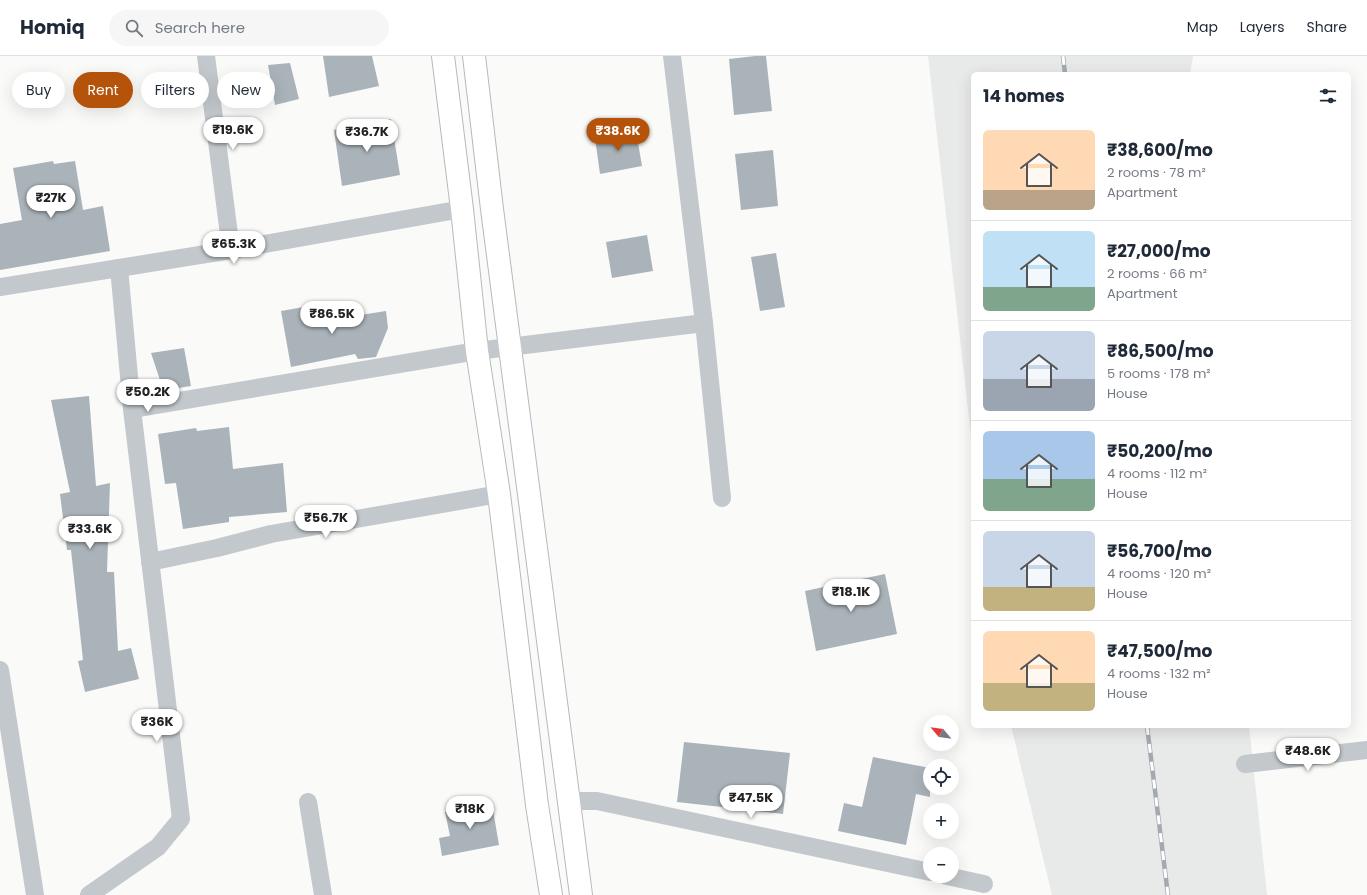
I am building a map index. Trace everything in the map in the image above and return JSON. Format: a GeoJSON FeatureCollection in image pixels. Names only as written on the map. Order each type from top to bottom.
{"type":"FeatureCollection","features":[{"type":"Feature","properties":{"kind":"main road"},"geometry":{"type":"LineString","coordinates":[[444,56],[477,351],[499,494],[537,805],[550,895]]}},
{"type":"Feature","properties":{"kind":"main road"},"geometry":{"type":"LineString","coordinates":[[474,56],[568,801],[582,895]]}},
{"type":"Feature","properties":{"kind":"street"},"geometry":{"type":"LineString","coordinates":[[206,56],[231,250]]}},
{"type":"Feature","properties":{"kind":"street"},"geometry":{"type":"LineString","coordinates":[[672,56],[704,323],[722,498]]}},
{"type":"Feature","properties":{"kind":"street"},"geometry":{"type":"LineString","coordinates":[[0,287],[231,250],[462,209]]}},
{"type":"Feature","properties":{"kind":"street"},"geometry":{"type":"LineString","coordinates":[[89,895],[158,847],[181,819],[132,409],[119,268]]}},
{"type":"Feature","properties":{"kind":"street"},"geometry":{"type":"LineString","coordinates":[[132,409],[477,351],[704,323]]}},
{"type":"Feature","properties":{"kind":"street"},"geometry":{"type":"LineString","coordinates":[[150,562],[217,548],[270,534],[499,494]]}},
{"type":"Feature","properties":{"kind":"street"},"geometry":{"type":"LineString","coordinates":[[0,670],[36,895]]}},
{"type":"Feature","properties":{"kind":"street"},"geometry":{"type":"LineString","coordinates":[[1245,764],[1367,750]]}},
{"type":"Feature","properties":{"kind":"street"},"geometry":{"type":"LineString","coordinates":[[568,801],[597,801],[923,871]]}},
{"type":"Feature","properties":{"kind":"street"},"geometry":{"type":"LineString","coordinates":[[308,802],[324,895]]}},
{"type":"Feature","properties":{"kind":"street"},"geometry":{"type":"LineString","coordinates":[[959,879],[984,884]]}},
{"type":"Feature","properties":{"kind":"shaded area"},"geometry":{"type":"Polygon","coordinates":[[[928,56],[1193,56],[1190,72],[971,72],[971,436],[928,56]]]}},
{"type":"Feature","properties":{"kind":"shaded area"},"geometry":{"type":"Polygon","coordinates":[[[1011,728],[1249,728],[1267,895],[1052,895],[1011,728]]]}},
{"type":"Feature","properties":{"kind":"building"},"geometry":{"type":"Polygon","coordinates":[[[323,56],[372,56],[379,86],[329,97],[323,56]]]}},
{"type":"Feature","properties":{"kind":"building"},"geometry":{"type":"Polygon","coordinates":[[[766,56],[772,111],[734,115],[729,59],[766,56]]]}},
{"type":"Feature","properties":{"kind":"building"},"geometry":{"type":"Polygon","coordinates":[[[290,63],[299,99],[275,105],[275,72],[269,72],[268,65],[290,63]]]}},
{"type":"Feature","properties":{"kind":"building"},"geometry":{"type":"Polygon","coordinates":[[[391,119],[400,175],[342,186],[334,130],[391,119]]]}},
{"type":"Feature","properties":{"kind":"building"},"geometry":{"type":"Polygon","coordinates":[[[636,131],[642,166],[600,174],[595,138],[636,131]]]}},
{"type":"Feature","properties":{"kind":"building"},"geometry":{"type":"Polygon","coordinates":[[[773,150],[778,206],[741,210],[735,154],[773,150]]]}},
{"type":"Feature","properties":{"kind":"building"},"geometry":{"type":"Polygon","coordinates":[[[53,161],[54,164],[75,161],[83,210],[103,206],[110,251],[0,270],[0,224],[22,220],[13,168],[53,161]]]}},
{"type":"Feature","properties":{"kind":"building"},"geometry":{"type":"Polygon","coordinates":[[[647,235],[653,271],[612,278],[606,242],[647,235]]]}},
{"type":"Feature","properties":{"kind":"building"},"geometry":{"type":"Polygon","coordinates":[[[776,253],[785,307],[760,311],[751,257],[776,253]]]}},
{"type":"Feature","properties":{"kind":"building"},"geometry":{"type":"Polygon","coordinates":[[[321,304],[323,317],[352,312],[354,316],[386,311],[388,328],[376,357],[358,359],[355,354],[291,367],[281,311],[321,304]]]}},
{"type":"Feature","properties":{"kind":"building"},"geometry":{"type":"Polygon","coordinates":[[[184,348],[191,386],[172,389],[171,392],[151,395],[150,381],[160,380],[151,353],[184,348]]]}},
{"type":"Feature","properties":{"kind":"building"},"geometry":{"type":"Polygon","coordinates":[[[89,396],[96,486],[110,483],[107,572],[114,572],[118,651],[131,648],[139,679],[85,692],[78,661],[83,660],[71,550],[67,550],[60,494],[70,492],[51,400],[89,396]]]}},
{"type":"Feature","properties":{"kind":"building"},"geometry":{"type":"Polygon","coordinates":[[[229,427],[233,469],[283,463],[287,512],[229,517],[229,522],[183,529],[176,483],[165,484],[158,434],[196,428],[197,431],[229,427]]]}},
{"type":"Feature","properties":{"kind":"building"},"geometry":{"type":"Polygon","coordinates":[[[885,574],[897,634],[816,651],[805,591],[885,574]]]}},
{"type":"Feature","properties":{"kind":"building"},"geometry":{"type":"Polygon","coordinates":[[[684,742],[790,753],[783,814],[677,802],[684,742]]]}},
{"type":"Feature","properties":{"kind":"building"},"geometry":{"type":"Polygon","coordinates":[[[873,757],[923,767],[923,795],[930,795],[930,797],[916,794],[906,845],[838,831],[844,803],[862,807],[873,757]]]}},
{"type":"Feature","properties":{"kind":"building"},"geometry":{"type":"Polygon","coordinates":[[[492,804],[499,845],[442,856],[439,838],[450,836],[445,812],[492,804]]]}},
{"type":"Feature","properties":{"kind":"railway"},"geometry":{"type":"LineString","coordinates":[[1063,56],[1065,72]]}},
{"type":"Feature","properties":{"kind":"railway"},"geometry":{"type":"LineString","coordinates":[[1147,728],[1168,895]]}}]}
